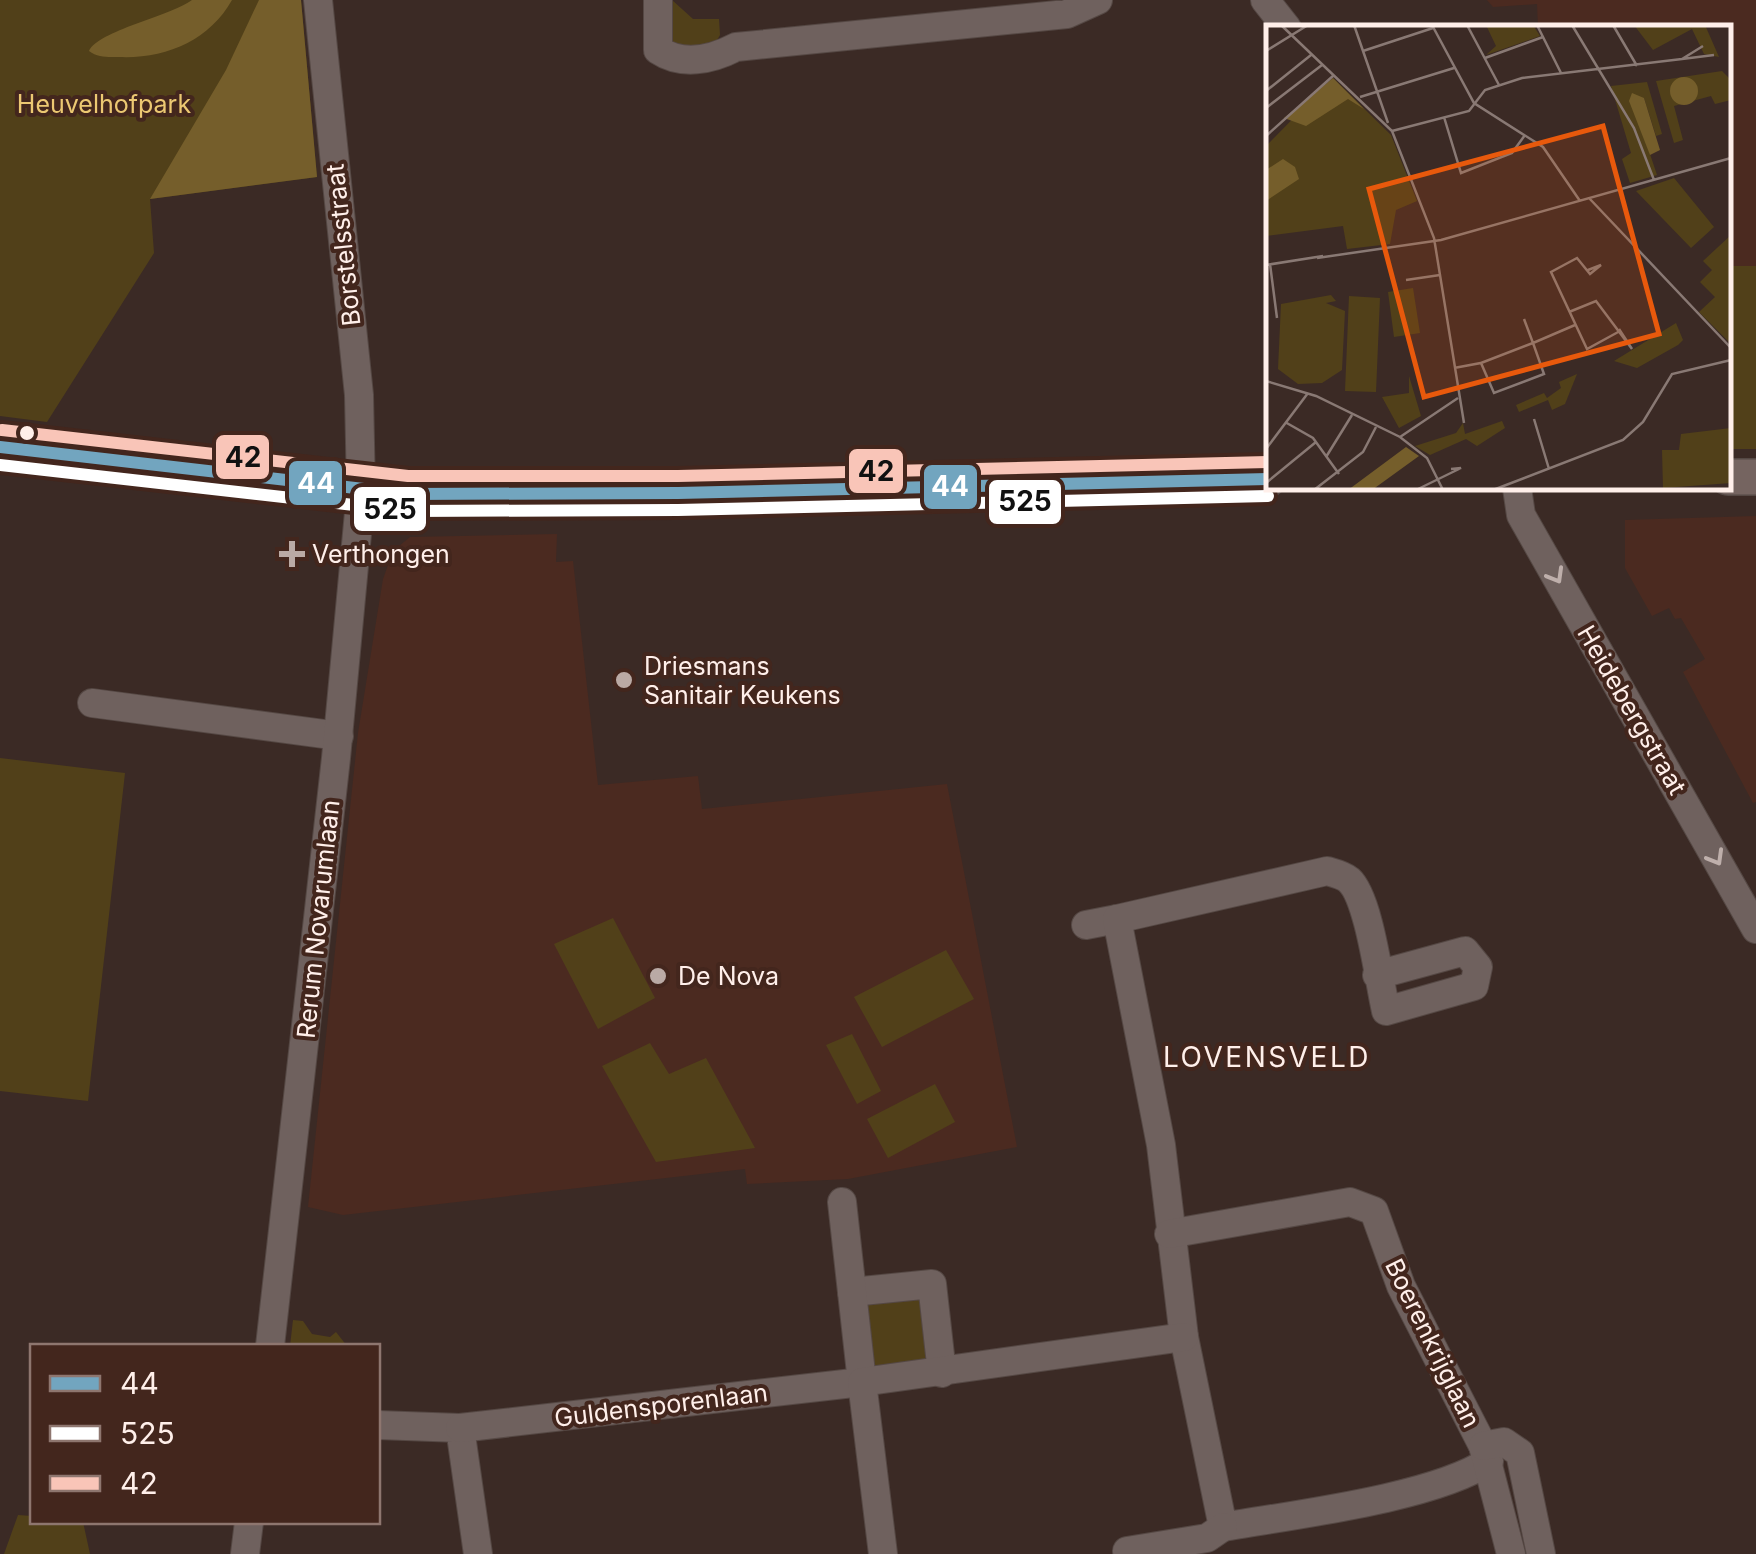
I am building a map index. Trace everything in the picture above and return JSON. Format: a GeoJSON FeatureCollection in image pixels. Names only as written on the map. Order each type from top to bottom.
{"type":"FeatureCollection","features":[{"type":"Feature","properties":{"kind":"main road"},"geometry":{"type":"LineString","coordinates":[[0,447],[361,490],[678,493],[1266,479]]}},
{"type":"Feature","properties":{"kind":"main road"},"geometry":{"type":"LineString","coordinates":[[1731,478],[1756,477]]}},
{"type":"Feature","properties":{"kind":"street","name":"Borstelsstraat"},"geometry":{"type":"LineString","coordinates":[[318,0],[359,395],[361,490]]}},
{"type":"Feature","properties":{"kind":"street"},"geometry":{"type":"LineString","coordinates":[[658,0],[658,50],[673,60],[716,57],[736,46],[810,43],[1067,14],[1098,0]]}},
{"type":"Feature","properties":{"kind":"street"},"geometry":{"type":"LineString","coordinates":[[1265,0],[1285,25]]}},
{"type":"Feature","properties":{"kind":"street","name":"Rerum Novarumlaan"},"geometry":{"type":"LineString","coordinates":[[270,1344],[339,736],[361,490]]}},
{"type":"Feature","properties":{"kind":"street","name":"Heidebergstraat"},"geometry":{"type":"LineString","coordinates":[[1517,490],[1521,514],[1756,929]]}},
{"type":"Feature","properties":{"kind":"street"},"geometry":{"type":"LineString","coordinates":[[92,703],[339,736]]}},
{"type":"Feature","properties":{"kind":"street"},"geometry":{"type":"LineString","coordinates":[[1086,925],[1327,871],[1347,878],[1358,892],[1377,975]]}},
{"type":"Feature","properties":{"kind":"street"},"geometry":{"type":"LineString","coordinates":[[1117,920],[1161,1145],[1184,1337],[1222,1527]]}},
{"type":"Feature","properties":{"kind":"street"},"geometry":{"type":"LineString","coordinates":[[842,1202],[882,1554]]}},
{"type":"Feature","properties":{"kind":"street","name":"Boerenkrijglaan"},"geometry":{"type":"LineString","coordinates":[[1169,1234],[1350,1202],[1374,1210],[1401,1286],[1484,1465],[1511,1554]]}},
{"type":"Feature","properties":{"kind":"street"},"geometry":{"type":"LineString","coordinates":[[852,1292],[932,1284],[942,1374]]}},
{"type":"Feature","properties":{"kind":"street","name":"Guldensporenlaan"},"geometry":{"type":"LineString","coordinates":[[380,1425],[460,1428],[942,1374],[1184,1337]]}},
{"type":"Feature","properties":{"kind":"street"},"geometry":{"type":"LineString","coordinates":[[460,1428],[478,1554]]}},
{"type":"Feature","properties":{"kind":"street","name":"Boerenkrijglaan"},"geometry":{"type":"LineString","coordinates":[[1484,1465],[1504,1442],[1520,1453],[1542,1554]]}},
{"type":"Feature","properties":{"kind":"street"},"geometry":{"type":"LineString","coordinates":[[1127,1551],[1207,1538],[1222,1527],[1354,1504],[1484,1465]]}},
{"type":"Feature","properties":{"kind":"street"},"geometry":{"type":"LineString","coordinates":[[246,1554],[249,1524]]}},
{"type":"Feature","properties":{"kind":"shaded area"},"geometry":{"type":"Polygon","coordinates":[[[192,0],[232,0],[198,37],[169,51],[111,57],[89,51],[120,30],[192,0]]]}},
{"type":"Feature","properties":{"kind":"shaded area"},"geometry":{"type":"Polygon","coordinates":[[[259,0],[301,0],[317,177],[150,199],[226,70],[259,0]]]}},
{"type":"Feature","properties":{"kind":"shaded area"},"geometry":{"type":"Polygon","coordinates":[[[1487,0],[1756,0],[1756,266],[1731,266],[1731,25],[1538,25],[1537,4],[1493,7],[1487,0]]]}},
{"type":"Feature","properties":{"kind":"shaded area"},"geometry":{"type":"Polygon","coordinates":[[[1756,516],[1753,803],[1683,672],[1705,659],[1681,618],[1675,619],[1669,608],[1652,616],[1625,568],[1625,520],[1756,516]]]}},
{"type":"Feature","properties":{"kind":"shaded area","name":"De Nova"},"geometry":{"type":"Polygon","coordinates":[[[557,534],[556,562],[573,561],[598,785],[698,776],[702,809],[947,784],[1017,1147],[848,1179],[747,1184],[745,1169],[343,1215],[308,1207],[358,733],[383,579],[393,551],[410,537],[557,534]]]}},
{"type":"Feature","properties":{"kind":"green space","name":"Heuvelhofpark"},"geometry":{"type":"Polygon","coordinates":[[[0,0],[301,0],[317,177],[150,199],[154,253],[47,422],[0,416],[0,0]]]}},
{"type":"Feature","properties":{"kind":"green space"},"geometry":{"type":"Polygon","coordinates":[[[672,0],[693,19],[719,19],[720,35],[712,49],[672,45],[672,0]]]}},
{"type":"Feature","properties":{"kind":"green space"},"geometry":{"type":"Polygon","coordinates":[[[1731,266],[1756,266],[1756,449],[1731,449],[1731,266]]]}},
{"type":"Feature","properties":{"kind":"green space"},"geometry":{"type":"Polygon","coordinates":[[[0,758],[125,773],[88,1101],[0,1091],[0,758]]]}},
{"type":"Feature","properties":{"kind":"green space"},"geometry":{"type":"Polygon","coordinates":[[[613,918],[655,998],[598,1029],[554,944],[613,918]]]}},
{"type":"Feature","properties":{"kind":"green space"},"geometry":{"type":"Polygon","coordinates":[[[946,950],[974,999],[882,1047],[854,997],[946,950]]]}},
{"type":"Feature","properties":{"kind":"green space"},"geometry":{"type":"Polygon","coordinates":[[[852,1034],[881,1091],[857,1104],[826,1045],[852,1034]]]}},
{"type":"Feature","properties":{"kind":"green space"},"geometry":{"type":"Polygon","coordinates":[[[650,1043],[669,1074],[706,1058],[755,1148],[656,1162],[602,1066],[650,1043]]]}},
{"type":"Feature","properties":{"kind":"green space"},"geometry":{"type":"Polygon","coordinates":[[[935,1084],[955,1122],[888,1158],[867,1119],[935,1084]]]}},
{"type":"Feature","properties":{"kind":"green space"},"geometry":{"type":"Polygon","coordinates":[[[932,1284],[942,1373],[862,1382],[852,1292],[932,1284]]]}},
{"type":"Feature","properties":{"kind":"green space"},"geometry":{"type":"Polygon","coordinates":[[[293,1320],[303,1321],[312,1334],[330,1337],[336,1332],[345,1344],[290,1344],[293,1320]]]}},
{"type":"Feature","properties":{"kind":"green space"},"geometry":{"type":"Polygon","coordinates":[[[18,1515],[30,1516],[30,1524],[83,1524],[90,1554],[4,1554],[18,1515]]]}},
{"type":"Feature","properties":{"kind":"transit line","name":"42"},"geometry":{"type":"LineString","coordinates":[[2,430],[408,476],[678,476],[1266,462]]}},
{"type":"Feature","properties":{"kind":"transit line","name":"44"},"geometry":{"type":"LineString","coordinates":[[0,447],[407,494],[678,493],[1266,479]]}},
{"type":"Feature","properties":{"kind":"transit line","name":"525"},"geometry":{"type":"LineString","coordinates":[[0,465],[407,511],[678,510],[1268,496]]}},
{"type":"Feature","properties":{"kind":"place","name":"Verthongen"},"geometry":{"type":"Point","coordinates":[292,554]}},
{"type":"Feature","properties":{"kind":"place","name":"Driesmans Sanitair Keukens"},"geometry":{"type":"Point","coordinates":[624,680]}},
{"type":"Feature","properties":{"kind":"place","name":"De Nova"},"geometry":{"type":"Point","coordinates":[658,976]}},
{"type":"Feature","properties":{"kind":"district","name":"LOVENSVELD"},"geometry":{"type":"Point","coordinates":[1267,1057]}}]}
